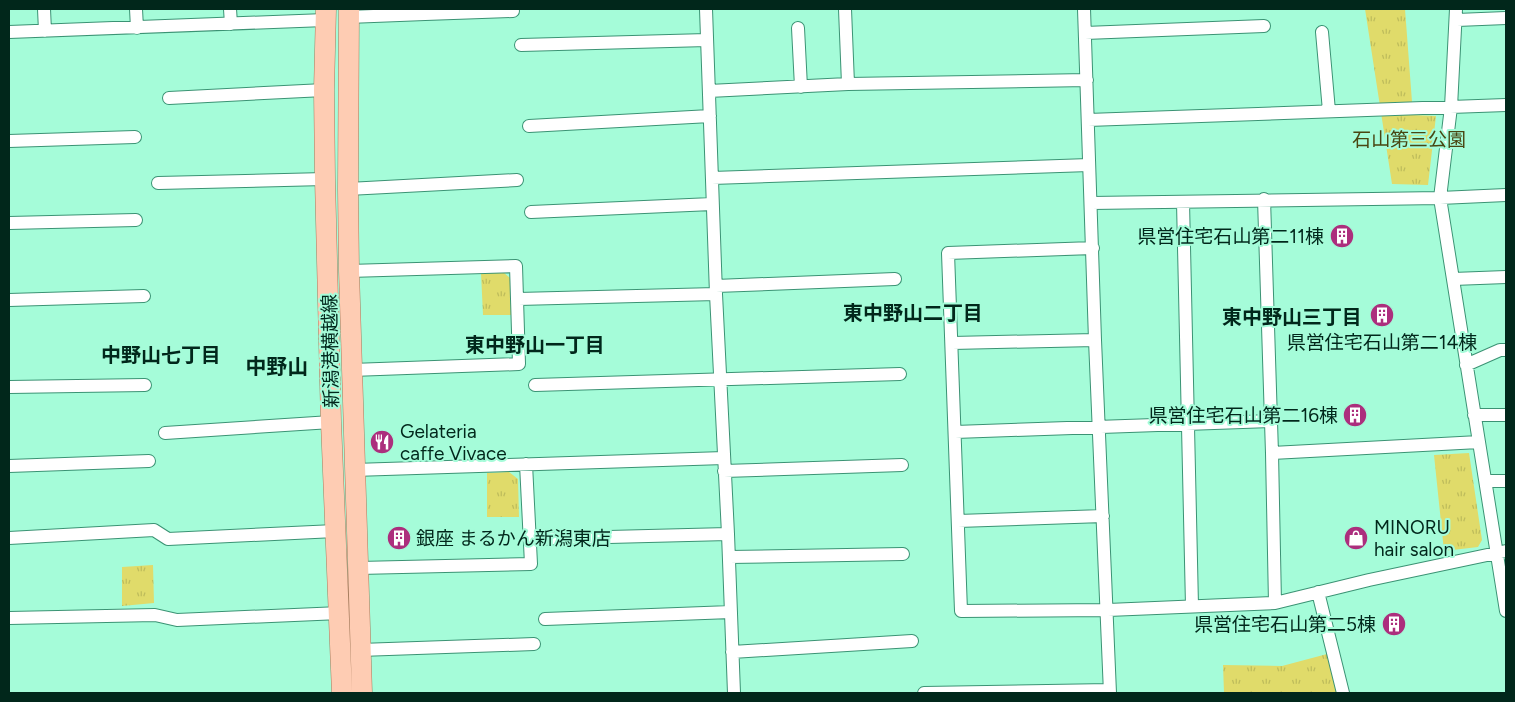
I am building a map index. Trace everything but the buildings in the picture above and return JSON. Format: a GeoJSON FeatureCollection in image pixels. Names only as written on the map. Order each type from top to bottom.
{"type":"FeatureCollection","features":[{"type":"Feature","properties":{"kind":"main road","name":"新潟港横越線"},"geometry":{"type":"LineString","coordinates":[[348,13],[349,271],[362,693]]}},
{"type":"Feature","properties":{"kind":"main road","name":"新潟港横越線"},"geometry":{"type":"LineString","coordinates":[[325,14],[325,179],[331,422],[342,693]]}},
{"type":"Feature","properties":{"kind":"street"},"geometry":{"type":"LineString","coordinates":[[44,9],[45,31]]}},
{"type":"Feature","properties":{"kind":"street"},"geometry":{"type":"LineString","coordinates":[[136,9],[136,28]]}},
{"type":"Feature","properties":{"kind":"street"},"geometry":{"type":"LineString","coordinates":[[230,9],[231,24]]}},
{"type":"Feature","properties":{"kind":"street"},"geometry":{"type":"LineString","coordinates":[[706,9],[712,204],[734,693]]}},
{"type":"Feature","properties":{"kind":"street"},"geometry":{"type":"LineString","coordinates":[[845,9],[848,84]]}},
{"type":"Feature","properties":{"kind":"street"},"geometry":{"type":"LineString","coordinates":[[924,693],[1110,692],[1095,340],[1084,9]]}},
{"type":"Feature","properties":{"kind":"street"},"geometry":{"type":"LineString","coordinates":[[348,13],[513,11]]}},
{"type":"Feature","properties":{"kind":"street"},"geometry":{"type":"LineString","coordinates":[[9,32],[231,24],[325,14]]}},
{"type":"Feature","properties":{"kind":"street"},"geometry":{"type":"LineString","coordinates":[[1506,18],[1457,14],[1451,107],[1440,198],[1474,415],[1501,552],[1506,611]]}},
{"type":"Feature","properties":{"kind":"street"},"geometry":{"type":"LineString","coordinates":[[1085,33],[1264,26]]}},
{"type":"Feature","properties":{"kind":"street"},"geometry":{"type":"LineString","coordinates":[[798,28],[801,87]]}},
{"type":"Feature","properties":{"kind":"street"},"geometry":{"type":"LineString","coordinates":[[1322,32],[1329,111]]}},
{"type":"Feature","properties":{"kind":"street"},"geometry":{"type":"LineString","coordinates":[[521,45],[707,40]]}},
{"type":"Feature","properties":{"kind":"street"},"geometry":{"type":"LineString","coordinates":[[709,91],[848,84],[1087,80]]}},
{"type":"Feature","properties":{"kind":"street"},"geometry":{"type":"LineString","coordinates":[[169,98],[324,90]]}},
{"type":"Feature","properties":{"kind":"street"},"geometry":{"type":"LineString","coordinates":[[1088,120],[1506,105]]}},
{"type":"Feature","properties":{"kind":"street"},"geometry":{"type":"LineString","coordinates":[[529,126],[710,116]]}},
{"type":"Feature","properties":{"kind":"street"},"geometry":{"type":"LineString","coordinates":[[9,141],[135,137]]}},
{"type":"Feature","properties":{"kind":"street"},"geometry":{"type":"LineString","coordinates":[[712,178],[1089,165]]}},
{"type":"Feature","properties":{"kind":"street"},"geometry":{"type":"LineString","coordinates":[[158,183],[325,179]]}},
{"type":"Feature","properties":{"kind":"street"},"geometry":{"type":"LineString","coordinates":[[348,189],[517,180]]}},
{"type":"Feature","properties":{"kind":"street"},"geometry":{"type":"LineString","coordinates":[[1091,203],[1264,199],[1440,198],[1506,195]]}},
{"type":"Feature","properties":{"kind":"street"},"geometry":{"type":"LineString","coordinates":[[1264,199],[1275,603]]}},
{"type":"Feature","properties":{"kind":"street"},"geometry":{"type":"LineString","coordinates":[[1183,202],[1192,606]]}},
{"type":"Feature","properties":{"kind":"street"},"geometry":{"type":"LineString","coordinates":[[531,212],[712,204]]}},
{"type":"Feature","properties":{"kind":"street"},"geometry":{"type":"LineString","coordinates":[[9,223],[136,220]]}},
{"type":"Feature","properties":{"kind":"street"},"geometry":{"type":"LineString","coordinates":[[1092,248],[948,253],[961,611],[1108,610],[1275,603],[1501,552]]}},
{"type":"Feature","properties":{"kind":"street"},"geometry":{"type":"LineString","coordinates":[[349,271],[516,266],[518,299],[519,364],[352,370]]}},
{"type":"Feature","properties":{"kind":"street"},"geometry":{"type":"LineString","coordinates":[[1453,279],[1506,277]]}},
{"type":"Feature","properties":{"kind":"street"},"geometry":{"type":"LineString","coordinates":[[518,299],[716,290],[895,279]]}},
{"type":"Feature","properties":{"kind":"street"},"geometry":{"type":"LineString","coordinates":[[9,300],[144,296]]}},
{"type":"Feature","properties":{"kind":"street"},"geometry":{"type":"LineString","coordinates":[[952,343],[1095,340]]}},
{"type":"Feature","properties":{"kind":"street"},"geometry":{"type":"LineString","coordinates":[[1466,364],[1500,350],[1506,350]]}},
{"type":"Feature","properties":{"kind":"street"},"geometry":{"type":"LineString","coordinates":[[535,385],[900,374]]}},
{"type":"Feature","properties":{"kind":"street"},"geometry":{"type":"LineString","coordinates":[[9,387],[145,385]]}},
{"type":"Feature","properties":{"kind":"street"},"geometry":{"type":"LineString","coordinates":[[1474,415],[1506,415]]}},
{"type":"Feature","properties":{"kind":"street"},"geometry":{"type":"LineString","coordinates":[[955,432],[1271,421]]}},
{"type":"Feature","properties":{"kind":"street"},"geometry":{"type":"LineString","coordinates":[[165,433],[331,422]]}},
{"type":"Feature","properties":{"kind":"street"},"geometry":{"type":"LineString","coordinates":[[1272,453],[1479,442]]}},
{"type":"Feature","properties":{"kind":"street"},"geometry":{"type":"LineString","coordinates":[[354,470],[724,458]]}},
{"type":"Feature","properties":{"kind":"street"},"geometry":{"type":"LineString","coordinates":[[9,466],[148,461]]}},
{"type":"Feature","properties":{"kind":"street"},"geometry":{"type":"LineString","coordinates":[[359,568],[531,564],[526,464]]}},
{"type":"Feature","properties":{"kind":"street"},"geometry":{"type":"LineString","coordinates":[[724,472],[902,465]]}},
{"type":"Feature","properties":{"kind":"street"},"geometry":{"type":"LineString","coordinates":[[1487,481],[1506,481]]}},
{"type":"Feature","properties":{"kind":"street"},"geometry":{"type":"LineString","coordinates":[[958,520],[1103,516]]}},
{"type":"Feature","properties":{"kind":"street"},"geometry":{"type":"LineString","coordinates":[[9,538],[154,530],[168,539],[335,532]]}},
{"type":"Feature","properties":{"kind":"street"},"geometry":{"type":"LineString","coordinates":[[529,539],[728,534]]}},
{"type":"Feature","properties":{"kind":"street"},"geometry":{"type":"LineString","coordinates":[[729,557],[903,554]]}},
{"type":"Feature","properties":{"kind":"street"},"geometry":{"type":"LineString","coordinates":[[1318,592],[1343,693]]}},
{"type":"Feature","properties":{"kind":"street"},"geometry":{"type":"LineString","coordinates":[[545,620],[731,612]]}},
{"type":"Feature","properties":{"kind":"street"},"geometry":{"type":"LineString","coordinates":[[9,618],[155,615],[177,620],[340,613]]}},
{"type":"Feature","properties":{"kind":"street"},"geometry":{"type":"LineString","coordinates":[[732,652],[912,641]]}},
{"type":"Feature","properties":{"kind":"street"},"geometry":{"type":"LineString","coordinates":[[360,650],[534,644]]}},
{"type":"Feature","properties":{"kind":"green space","name":"石山第三公園"},"geometry":{"type":"Polygon","coordinates":[[[1365,9],[1405,9],[1413,115],[1436,116],[1428,185],[1392,184],[1365,9]]]}},
{"type":"Feature","properties":{"kind":"green space"},"geometry":{"type":"Polygon","coordinates":[[[503,272],[510,278],[511,315],[483,315],[481,273],[503,272]]]}},
{"type":"Feature","properties":{"kind":"green space"},"geometry":{"type":"Polygon","coordinates":[[[1469,453],[1482,540],[1478,547],[1444,551],[1434,455],[1469,453]]]}},
{"type":"Feature","properties":{"kind":"green space"},"geometry":{"type":"Polygon","coordinates":[[[509,472],[518,479],[519,517],[487,517],[487,473],[509,472]]]}},
{"type":"Feature","properties":{"kind":"green space"},"geometry":{"type":"Polygon","coordinates":[[[153,565],[154,603],[122,606],[122,567],[153,565]]]}},
{"type":"Feature","properties":{"kind":"green space"},"geometry":{"type":"Polygon","coordinates":[[[1327,654],[1337,693],[1224,693],[1223,665],[1282,666],[1327,654]]]}},
{"type":"Feature","properties":{"kind":"place","name":"県営住宅石山第二11棟"},"geometry":{"type":"Point","coordinates":[1342,236]}},
{"type":"Feature","properties":{"kind":"place","name":"県営住宅石山第二14棟"},"geometry":{"type":"Point","coordinates":[1382,315]}},
{"type":"Feature","properties":{"kind":"place","name":"県営住宅石山第二16棟"},"geometry":{"type":"Point","coordinates":[1355,415]}},
{"type":"Feature","properties":{"kind":"place","name":"Gelateria caffe Vivace"},"geometry":{"type":"Point","coordinates":[382,442]}},
{"type":"Feature","properties":{"kind":"place","name":"銀座 まるかん新潟東店"},"geometry":{"type":"Point","coordinates":[399,538]}},
{"type":"Feature","properties":{"kind":"place","name":"MINORU hair salon"},"geometry":{"type":"Point","coordinates":[1356,538]}},
{"type":"Feature","properties":{"kind":"place","name":"県営住宅石山第二5棟"},"geometry":{"type":"Point","coordinates":[1394,624]}},
{"type":"Feature","properties":{"kind":"district","name":"東中野山二丁目"},"geometry":{"type":"Point","coordinates":[913,313]}},
{"type":"Feature","properties":{"kind":"district","name":"東中野山三丁目"},"geometry":{"type":"Point","coordinates":[1292,317]}},
{"type":"Feature","properties":{"kind":"district","name":"東中野山一丁目"},"geometry":{"type":"Point","coordinates":[535,345]}},
{"type":"Feature","properties":{"kind":"district","name":"中野山七丁目"},"geometry":{"type":"Point","coordinates":[161,355]}},
{"type":"Feature","properties":{"kind":"district","name":"中野山"},"geometry":{"type":"Point","coordinates":[277,367]}}]}
